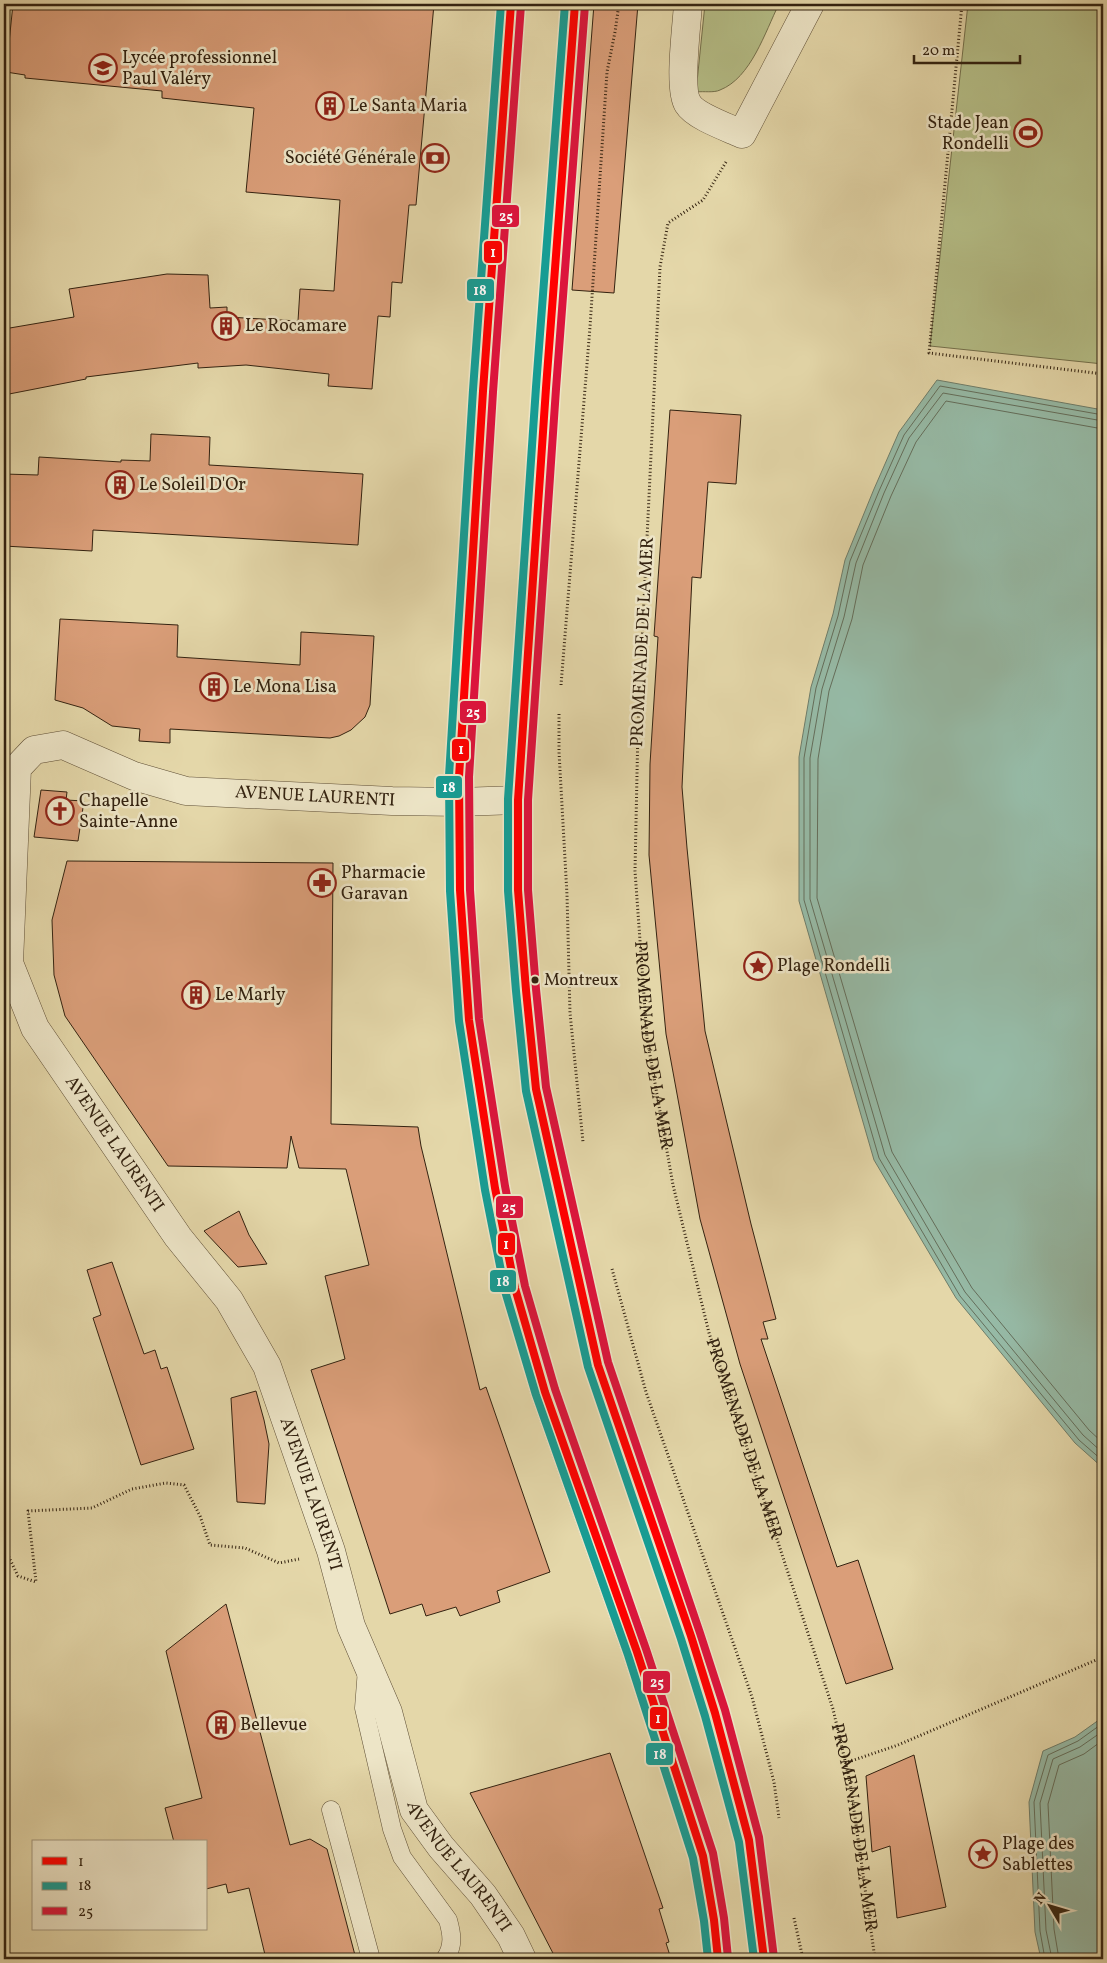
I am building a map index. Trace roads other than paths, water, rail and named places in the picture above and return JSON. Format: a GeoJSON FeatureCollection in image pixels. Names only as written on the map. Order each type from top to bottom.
{"type":"FeatureCollection","features":[{"type":"Feature","properties":{"kind":"main road"},"geometry":{"type":"LineString","coordinates":[[511,4],[459,777],[460,890],[469,1020],[495,1188],[515,1288],[545,1392],[637,1652],[703,1856],[714,1920],[718,1959]]}},
{"type":"Feature","properties":{"kind":"main road"},"geometry":{"type":"LineString","coordinates":[[575,4],[518,800],[518,890],[536,1089],[598,1365],[696,1651],[715,1713],[749,1840],[764,1959]]}},
{"type":"Feature","properties":{"kind":"street"},"geometry":{"type":"LineString","coordinates":[[688,4],[683,86],[688,105],[699,113],[742,134],[810,4]]}},
{"type":"Feature","properties":{"kind":"street","name":"AVENUE LAURENTI"},"geometry":{"type":"LineString","coordinates":[[518,800],[459,802],[392,801],[186,791],[134,776],[63,745],[34,750],[17,768],[6,964],[35,1028],[178,1237],[229,1300],[267,1366],[332,1551],[351,1626],[388,1712],[414,1810],[441,1847],[483,1895],[512,1936],[522,1959]]}},
{"type":"Feature","properties":{"kind":"lane"},"geometry":{"type":"LineString","coordinates":[[368,1665],[364,1708],[392,1829],[402,1857],[448,1920],[451,1932],[451,1946],[445,1959]]}},
{"type":"Feature","properties":{"kind":"lane"},"geometry":{"type":"LineString","coordinates":[[330,1810],[372,1959]]}},
{"type":"Feature","properties":{"kind":"water"},"geometry":{"type":"Polygon","coordinates":[[[937,380],[1103,410],[1103,1468],[1075,1443],[956,1298],[874,1160],[799,901],[799,757],[811,687],[833,614],[845,560],[874,489],[899,432],[937,380]]]}},
{"type":"Feature","properties":{"kind":"water"},"geometry":{"type":"Polygon","coordinates":[[[1103,1717],[1103,1959],[1041,1959],[1035,1932],[1029,1802],[1043,1751],[1075,1737],[1103,1717]]]}},
{"type":"Feature","properties":{"kind":"place","name":"Lycée professionnel Paul Valéry"},"geometry":{"type":"Point","coordinates":[103,68]}},
{"type":"Feature","properties":{"kind":"place","name":"Le Santa Maria"},"geometry":{"type":"Point","coordinates":[330,106]}},
{"type":"Feature","properties":{"kind":"place","name":"Stade Jean Rondelli"},"geometry":{"type":"Point","coordinates":[1028,133]}},
{"type":"Feature","properties":{"kind":"place","name":"Société Générale"},"geometry":{"type":"Point","coordinates":[435,158]}},
{"type":"Feature","properties":{"kind":"place","name":"Le Rocamare"},"geometry":{"type":"Point","coordinates":[226,326]}},
{"type":"Feature","properties":{"kind":"place","name":"Le Soleil D'Or"},"geometry":{"type":"Point","coordinates":[120,485]}},
{"type":"Feature","properties":{"kind":"place","name":"Le Mona Lisa"},"geometry":{"type":"Point","coordinates":[214,687]}},
{"type":"Feature","properties":{"kind":"place","name":"Chapelle Sainte-Anne"},"geometry":{"type":"Point","coordinates":[60,811]}},
{"type":"Feature","properties":{"kind":"place","name":"Pharmacie Garavan"},"geometry":{"type":"Point","coordinates":[322,883]}},
{"type":"Feature","properties":{"kind":"place","name":"Plage Rondelli"},"geometry":{"type":"Point","coordinates":[758,966]}},
{"type":"Feature","properties":{"kind":"place","name":"Montreux"},"geometry":{"type":"Point","coordinates":[535,980]}},
{"type":"Feature","properties":{"kind":"place","name":"Le Marly"},"geometry":{"type":"Point","coordinates":[196,995]}},
{"type":"Feature","properties":{"kind":"place","name":"Bellevue"},"geometry":{"type":"Point","coordinates":[221,1725]}},
{"type":"Feature","properties":{"kind":"place","name":"Plage des Sablettes"},"geometry":{"type":"Point","coordinates":[983,1854]}}]}
